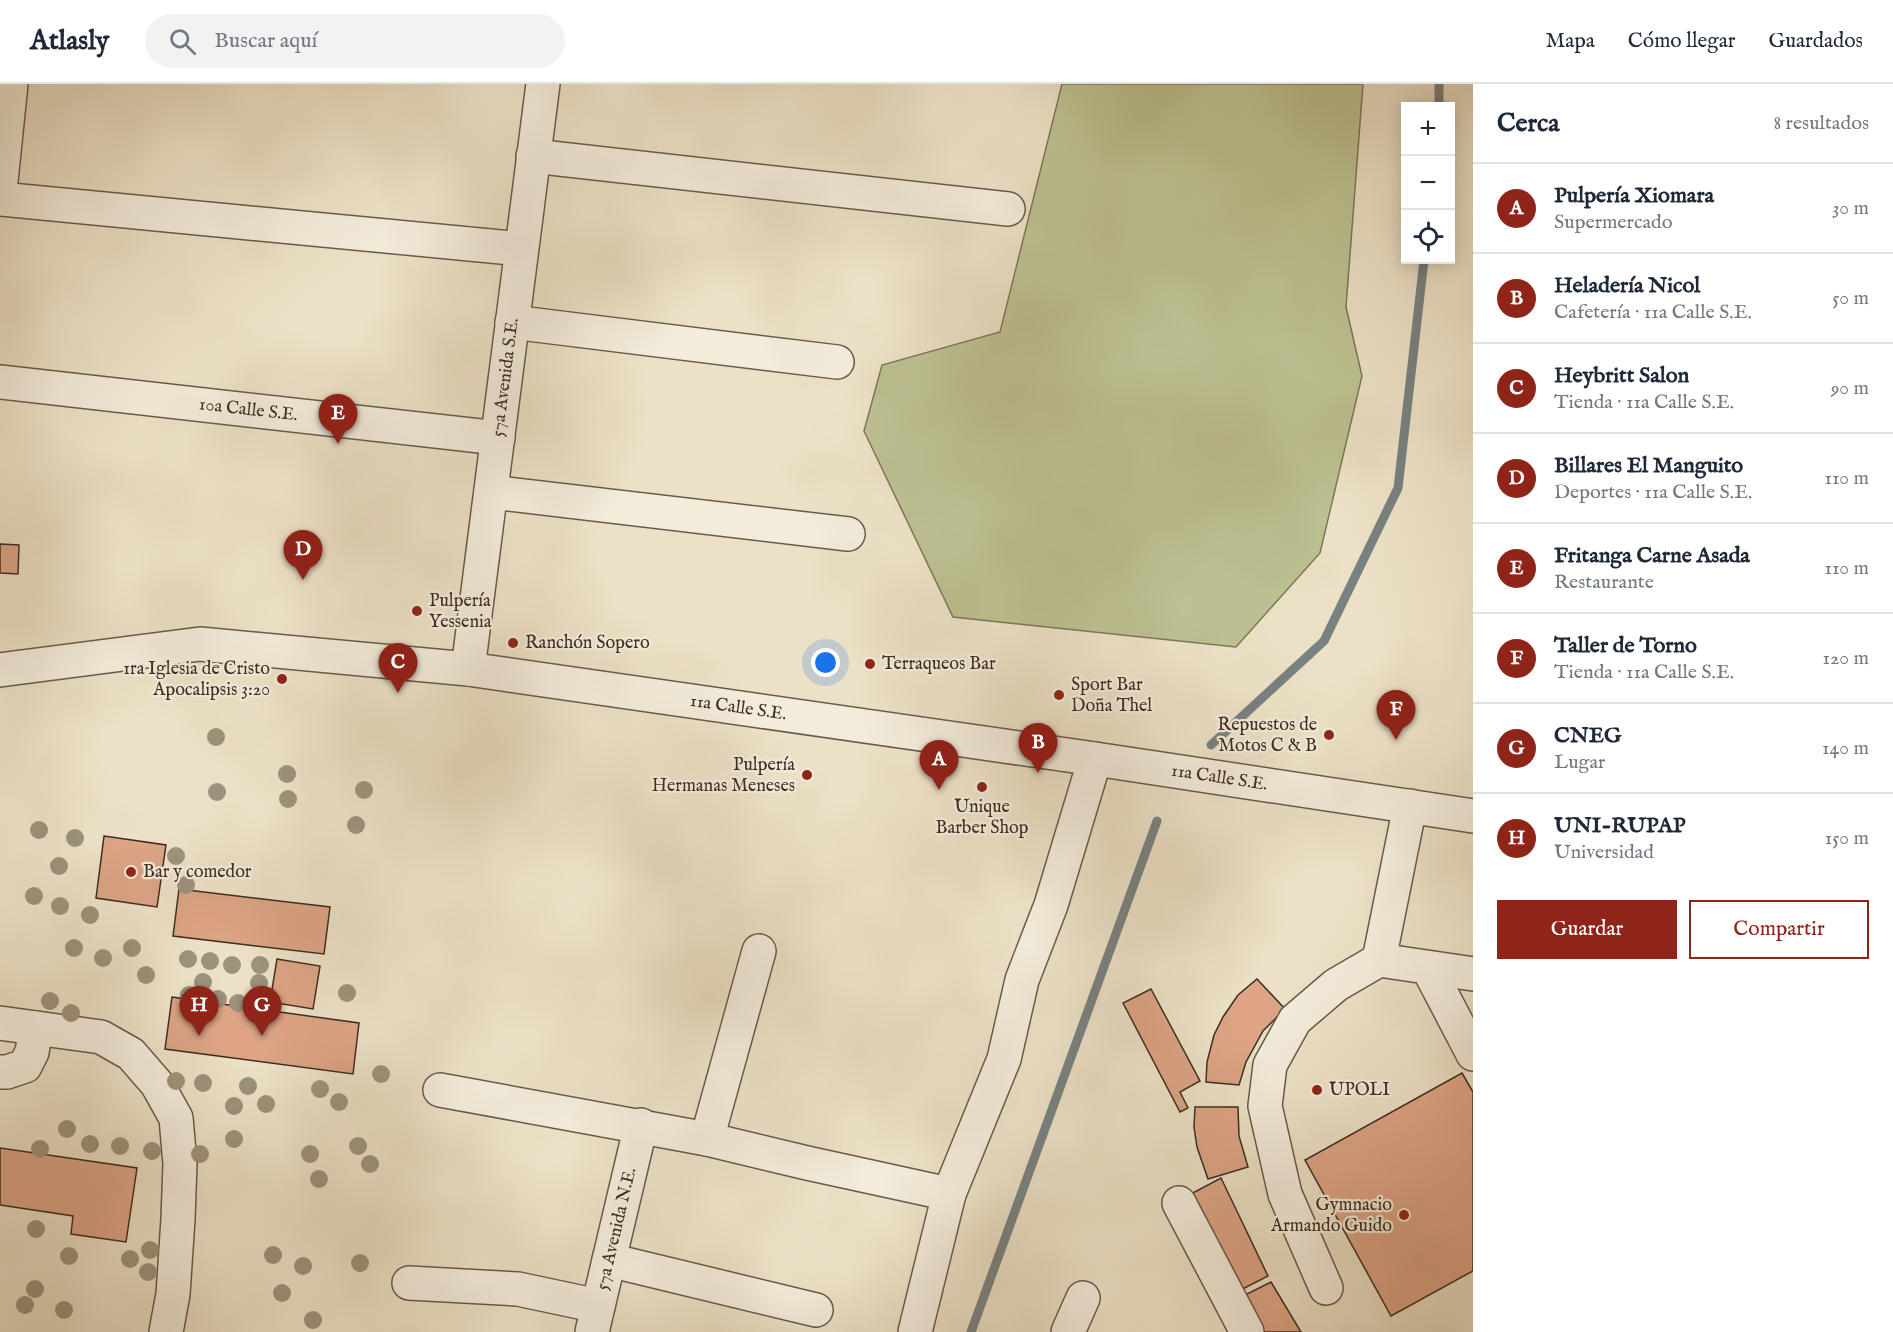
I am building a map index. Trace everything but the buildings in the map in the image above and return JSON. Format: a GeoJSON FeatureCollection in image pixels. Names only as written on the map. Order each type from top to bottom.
{"type":"FeatureCollection","features":[{"type":"Feature","properties":{"kind":"street"},"geometry":{"type":"LineString","coordinates":[[0,191],[4,116],[11,84]]}},
{"type":"Feature","properties":{"kind":"street","name":"57a Avenida S.E."},"geometry":{"type":"LineString","coordinates":[[468,669],[543,84]]}},
{"type":"Feature","properties":{"kind":"street"},"geometry":{"type":"LineString","coordinates":[[533,156],[1008,209]]}},
{"type":"Feature","properties":{"kind":"street"},"geometry":{"type":"LineString","coordinates":[[0,199],[521,249]]}},
{"type":"Feature","properties":{"kind":"street"},"geometry":{"type":"LineString","coordinates":[[512,322],[837,362]]}},
{"type":"Feature","properties":{"kind":"street","name":"10a Calle S.E."},"geometry":{"type":"LineString","coordinates":[[0,382],[498,438]]}},
{"type":"Feature","properties":{"kind":"street"},"geometry":{"type":"LineString","coordinates":[[491,492],[848,534]]}},
{"type":"Feature","properties":{"kind":"street","name":"11a Calle S.E."},"geometry":{"type":"LineString","coordinates":[[0,670],[200,644],[468,669],[1410,806],[1472,810]]}},
{"type":"Feature","properties":{"kind":"street"},"geometry":{"type":"LineString","coordinates":[[915,1332],[949,1194],[1004,1059],[1022,980],[1052,905],[1095,759]]}},
{"type":"Feature","properties":{"kind":"street"},"geometry":{"type":"LineString","coordinates":[[1379,960],[1410,806]]}},
{"type":"Feature","properties":{"kind":"street"},"geometry":{"type":"LineString","coordinates":[[707,1139],[759,951]]}},
{"type":"Feature","properties":{"kind":"street"},"geometry":{"type":"LineString","coordinates":[[1326,1288],[1285,1194],[1265,1106],[1270,1065],[1295,1020],[1336,986],[1379,960],[1473,974]]}},
{"type":"Feature","properties":{"kind":"street"},"geometry":{"type":"LineString","coordinates":[[1428,968],[1473,1054]]}},
{"type":"Feature","properties":{"kind":"street"},"geometry":{"type":"LineString","coordinates":[[0,1023],[101,1037],[131,1054],[157,1084],[176,1118],[180,1164],[178,1219],[173,1294],[166,1332]]}},
{"type":"Feature","properties":{"kind":"street"},"geometry":{"type":"LineString","coordinates":[[0,1072],[7,1072],[25,1065],[32,1052],[36,1028]]}},
{"type":"Feature","properties":{"kind":"street"},"geometry":{"type":"LineString","coordinates":[[440,1090],[641,1125],[949,1194]]}},
{"type":"Feature","properties":{"kind":"street","name":"57a Avenida N.E."},"geometry":{"type":"LineString","coordinates":[[595,1319],[641,1125]]}},
{"type":"Feature","properties":{"kind":"street"},"geometry":{"type":"LineString","coordinates":[[1179,1203],[1247,1332]]}},
{"type":"Feature","properties":{"kind":"street"},"geometry":{"type":"LineString","coordinates":[[609,1260],[816,1310]]}},
{"type":"Feature","properties":{"kind":"street"},"geometry":{"type":"LineString","coordinates":[[409,1283],[518,1288],[595,1319]]}},
{"type":"Feature","properties":{"kind":"street"},"geometry":{"type":"LineString","coordinates":[[1068,1332],[1083,1298]]}},
{"type":"Feature","properties":{"kind":"green space"},"geometry":{"type":"Polygon","coordinates":[[[1062,84],[1363,84],[1346,307],[1362,376],[1320,553],[1236,647],[953,617],[864,431],[882,365],[1000,332],[1062,84]]]}},
{"type":"Feature","properties":{"kind":"waterway"},"geometry":{"type":"LineString","coordinates":[[1439,84],[1439,102]]}},
{"type":"Feature","properties":{"kind":"waterway"},"geometry":{"type":"LineString","coordinates":[[1211,745],[1324,641],[1398,488],[1424,264]]}},
{"type":"Feature","properties":{"kind":"waterway"},"geometry":{"type":"LineString","coordinates":[[971,1332],[1157,821]]}},
{"type":"Feature","properties":{"kind":"place","name":"Fritanga Carne Asada"},"geometry":{"type":"Point","coordinates":[338,444]}},
{"type":"Feature","properties":{"kind":"place","name":"Billares El Manguito"},"geometry":{"type":"Point","coordinates":[303,580]}},
{"type":"Feature","properties":{"kind":"place","name":"Pulpería Yessenia"},"geometry":{"type":"Point","coordinates":[417,611]}},
{"type":"Feature","properties":{"kind":"place","name":"Ranchón Sopero"},"geometry":{"type":"Point","coordinates":[513,643]}},
{"type":"Feature","properties":{"kind":"place","name":"Terraqueos Bar"},"geometry":{"type":"Point","coordinates":[870,664]}},
{"type":"Feature","properties":{"kind":"place","name":"1ra Iglesia de Cristo Apocalipsis 3:20"},"geometry":{"type":"Point","coordinates":[282,679]}},
{"type":"Feature","properties":{"kind":"place","name":"Heybritt Salon"},"geometry":{"type":"Point","coordinates":[398,693]}},
{"type":"Feature","properties":{"kind":"place","name":"Sport Bar Doña Thel"},"geometry":{"type":"Point","coordinates":[1059,695]}},
{"type":"Feature","properties":{"kind":"place","name":"Repuestos de Motos C & B"},"geometry":{"type":"Point","coordinates":[1329,735]}},
{"type":"Feature","properties":{"kind":"place","name":"Taller de Torno"},"geometry":{"type":"Point","coordinates":[1396,740]}},
{"type":"Feature","properties":{"kind":"place","name":"Heladería Nicol"},"geometry":{"type":"Point","coordinates":[1038,773]}},
{"type":"Feature","properties":{"kind":"place","name":"Pulpería Hermanas Meneses"},"geometry":{"type":"Point","coordinates":[807,775]}},
{"type":"Feature","properties":{"kind":"place","name":"Unique Barber Shop"},"geometry":{"type":"Point","coordinates":[982,787]}},
{"type":"Feature","properties":{"kind":"place","name":"Pulpería Xiomara"},"geometry":{"type":"Point","coordinates":[939,790]}},
{"type":"Feature","properties":{"kind":"place","name":"Bar y comedor"},"geometry":{"type":"Point","coordinates":[131,872]}},
{"type":"Feature","properties":{"kind":"place","name":"UNI-RUPAP"},"geometry":{"type":"Point","coordinates":[199,1036]}},
{"type":"Feature","properties":{"kind":"place","name":"CNEG"},"geometry":{"type":"Point","coordinates":[262,1036]}},
{"type":"Feature","properties":{"kind":"place","name":"UPOLI"},"geometry":{"type":"Point","coordinates":[1317,1090]}},
{"type":"Feature","properties":{"kind":"place","name":"Gymnacio Armando Guido"},"geometry":{"type":"Point","coordinates":[1404,1215]}}]}
